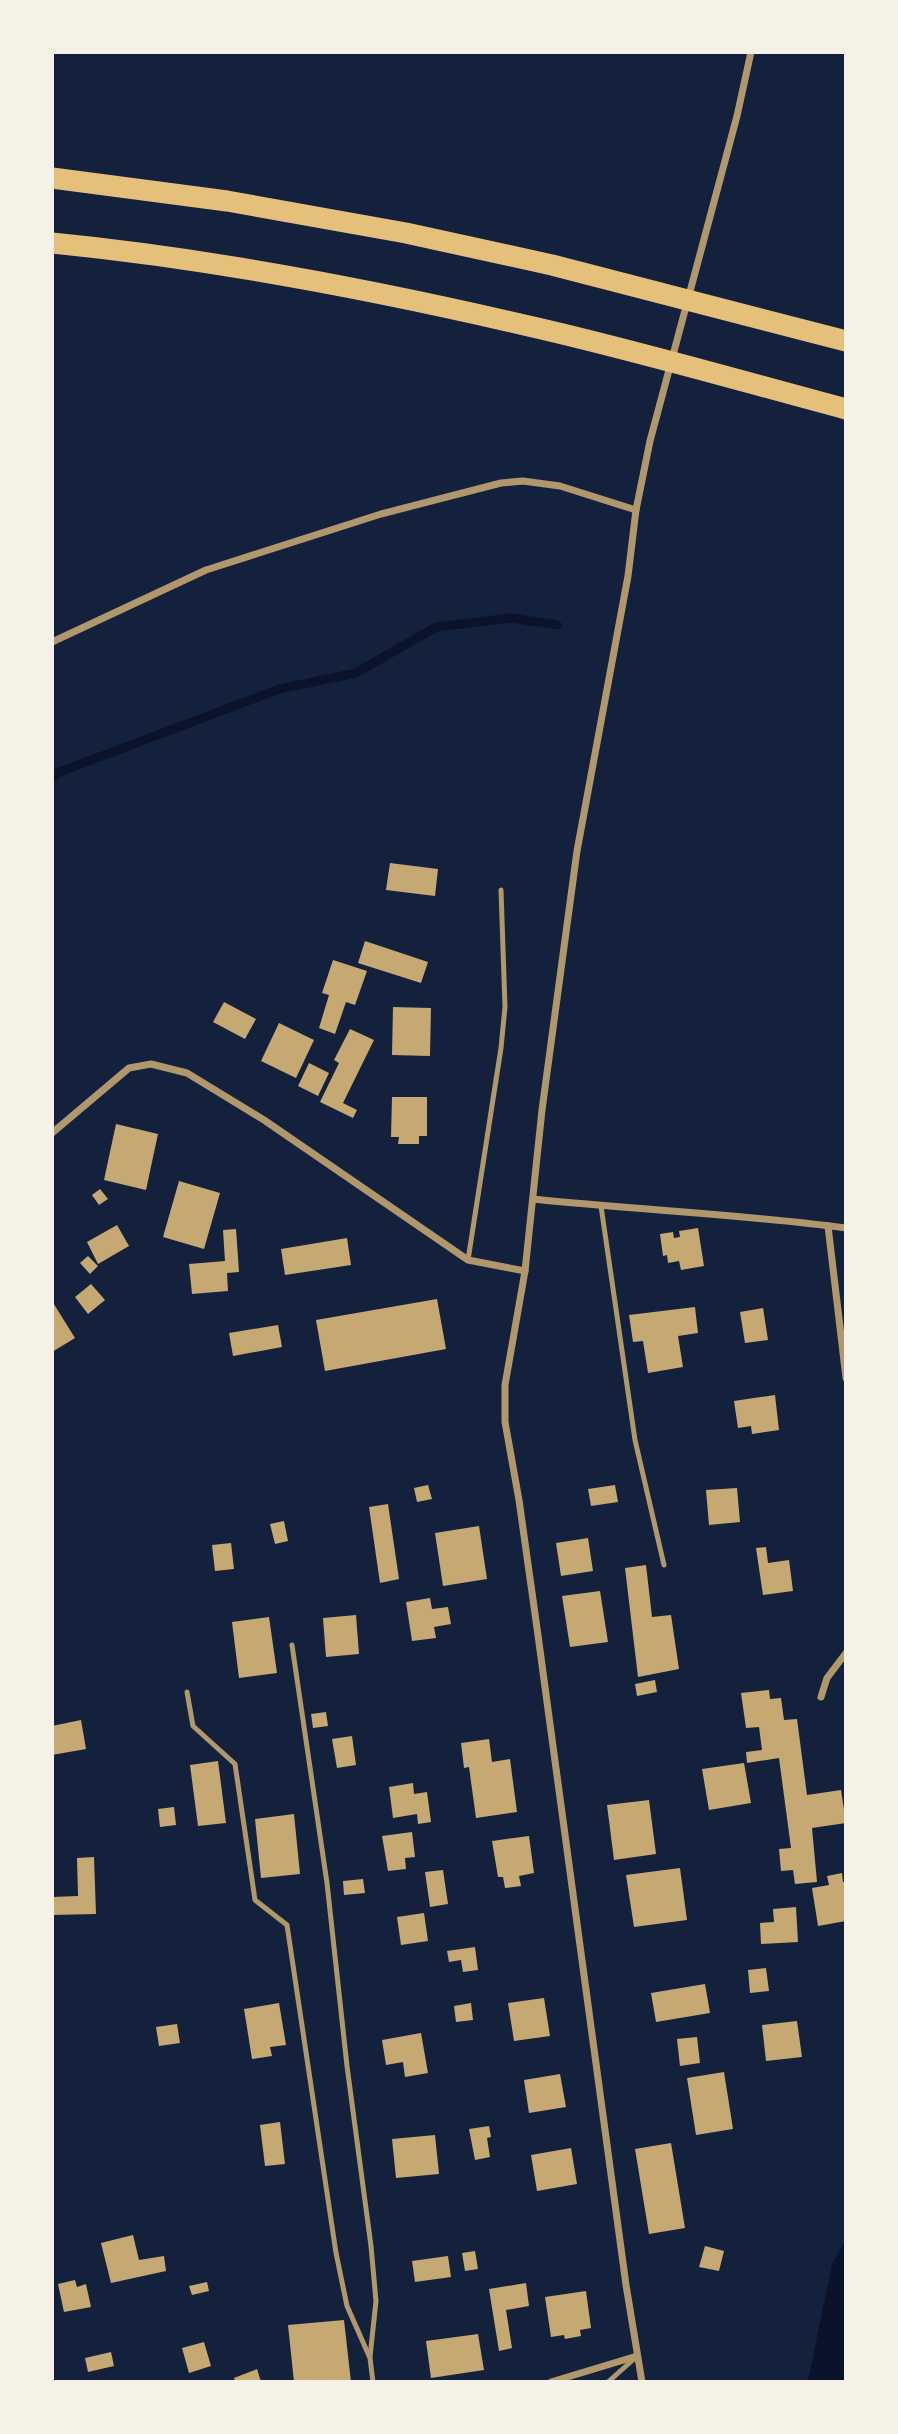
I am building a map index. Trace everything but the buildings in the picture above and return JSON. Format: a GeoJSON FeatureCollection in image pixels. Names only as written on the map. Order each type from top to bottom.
{"type":"FeatureCollection","features":[{"type":"Feature","properties":{"kind":"highway"},"geometry":{"type":"LineString","coordinates":[[52,178],[227,201],[406,233],[552,265],[845,341]]}},
{"type":"Feature","properties":{"kind":"highway"},"geometry":{"type":"LineString","coordinates":[[52,243],[224,265],[385,295],[534,327],[845,409]]}},
{"type":"Feature","properties":{"kind":"street"},"geometry":{"type":"LineString","coordinates":[[642,2382],[537,1628],[505,1422],[505,1385],[525,1271],[542,1110],[577,851],[628,576],[636,510],[650,441],[737,116],[751,52]]}},
{"type":"Feature","properties":{"kind":"street"},"geometry":{"type":"LineString","coordinates":[[52,642],[206,570],[381,514],[501,483],[523,481],[560,486],[636,510]]}},
{"type":"Feature","properties":{"kind":"street"},"geometry":{"type":"LineString","coordinates":[[52,1133],[129,1068],[150,1064],[187,1073],[264,1120],[468,1260],[525,1271]]}},
{"type":"Feature","properties":{"kind":"street"},"geometry":{"type":"LineString","coordinates":[[533,1199],[601,1206],[686,1210],[845,1228]]}},
{"type":"Feature","properties":{"kind":"street"},"geometry":{"type":"LineString","coordinates":[[828,1226],[845,1378]]}},
{"type":"Feature","properties":{"kind":"street"},"geometry":{"type":"LineString","coordinates":[[821,1697],[827,1678],[845,1653]]}},
{"type":"Feature","properties":{"kind":"street"},"geometry":{"type":"LineString","coordinates":[[551,2382],[637,2356]]}},
{"type":"Feature","properties":{"kind":"lane"},"geometry":{"type":"LineString","coordinates":[[468,1260],[504,1021],[501,890]]}},
{"type":"Feature","properties":{"kind":"lane"},"geometry":{"type":"LineString","coordinates":[[601,1206],[635,1440],[664,1565]]}},
{"type":"Feature","properties":{"kind":"lane"},"geometry":{"type":"LineString","coordinates":[[292,1645],[327,1883],[347,2066],[371,2246],[376,2301],[370,2358],[373,2382]]}},
{"type":"Feature","properties":{"kind":"lane"},"geometry":{"type":"LineString","coordinates":[[187,1692],[193,1726],[235,1764],[255,1900],[287,1924],[336,2253],[347,2306],[370,2358]]}},
{"type":"Feature","properties":{"kind":"lane"},"geometry":{"type":"LineString","coordinates":[[608,2382],[637,2356]]}},
{"type":"Feature","properties":{"kind":"water"},"geometry":{"type":"Polygon","coordinates":[[[845,2241],[845,2381],[808,2381],[832,2264],[845,2241]]]}},
{"type":"Feature","properties":{"kind":"waterway"},"geometry":{"type":"LineString","coordinates":[[52,778],[57,773],[279,689],[356,673],[436,627],[511,618],[557,625]]}}]}
